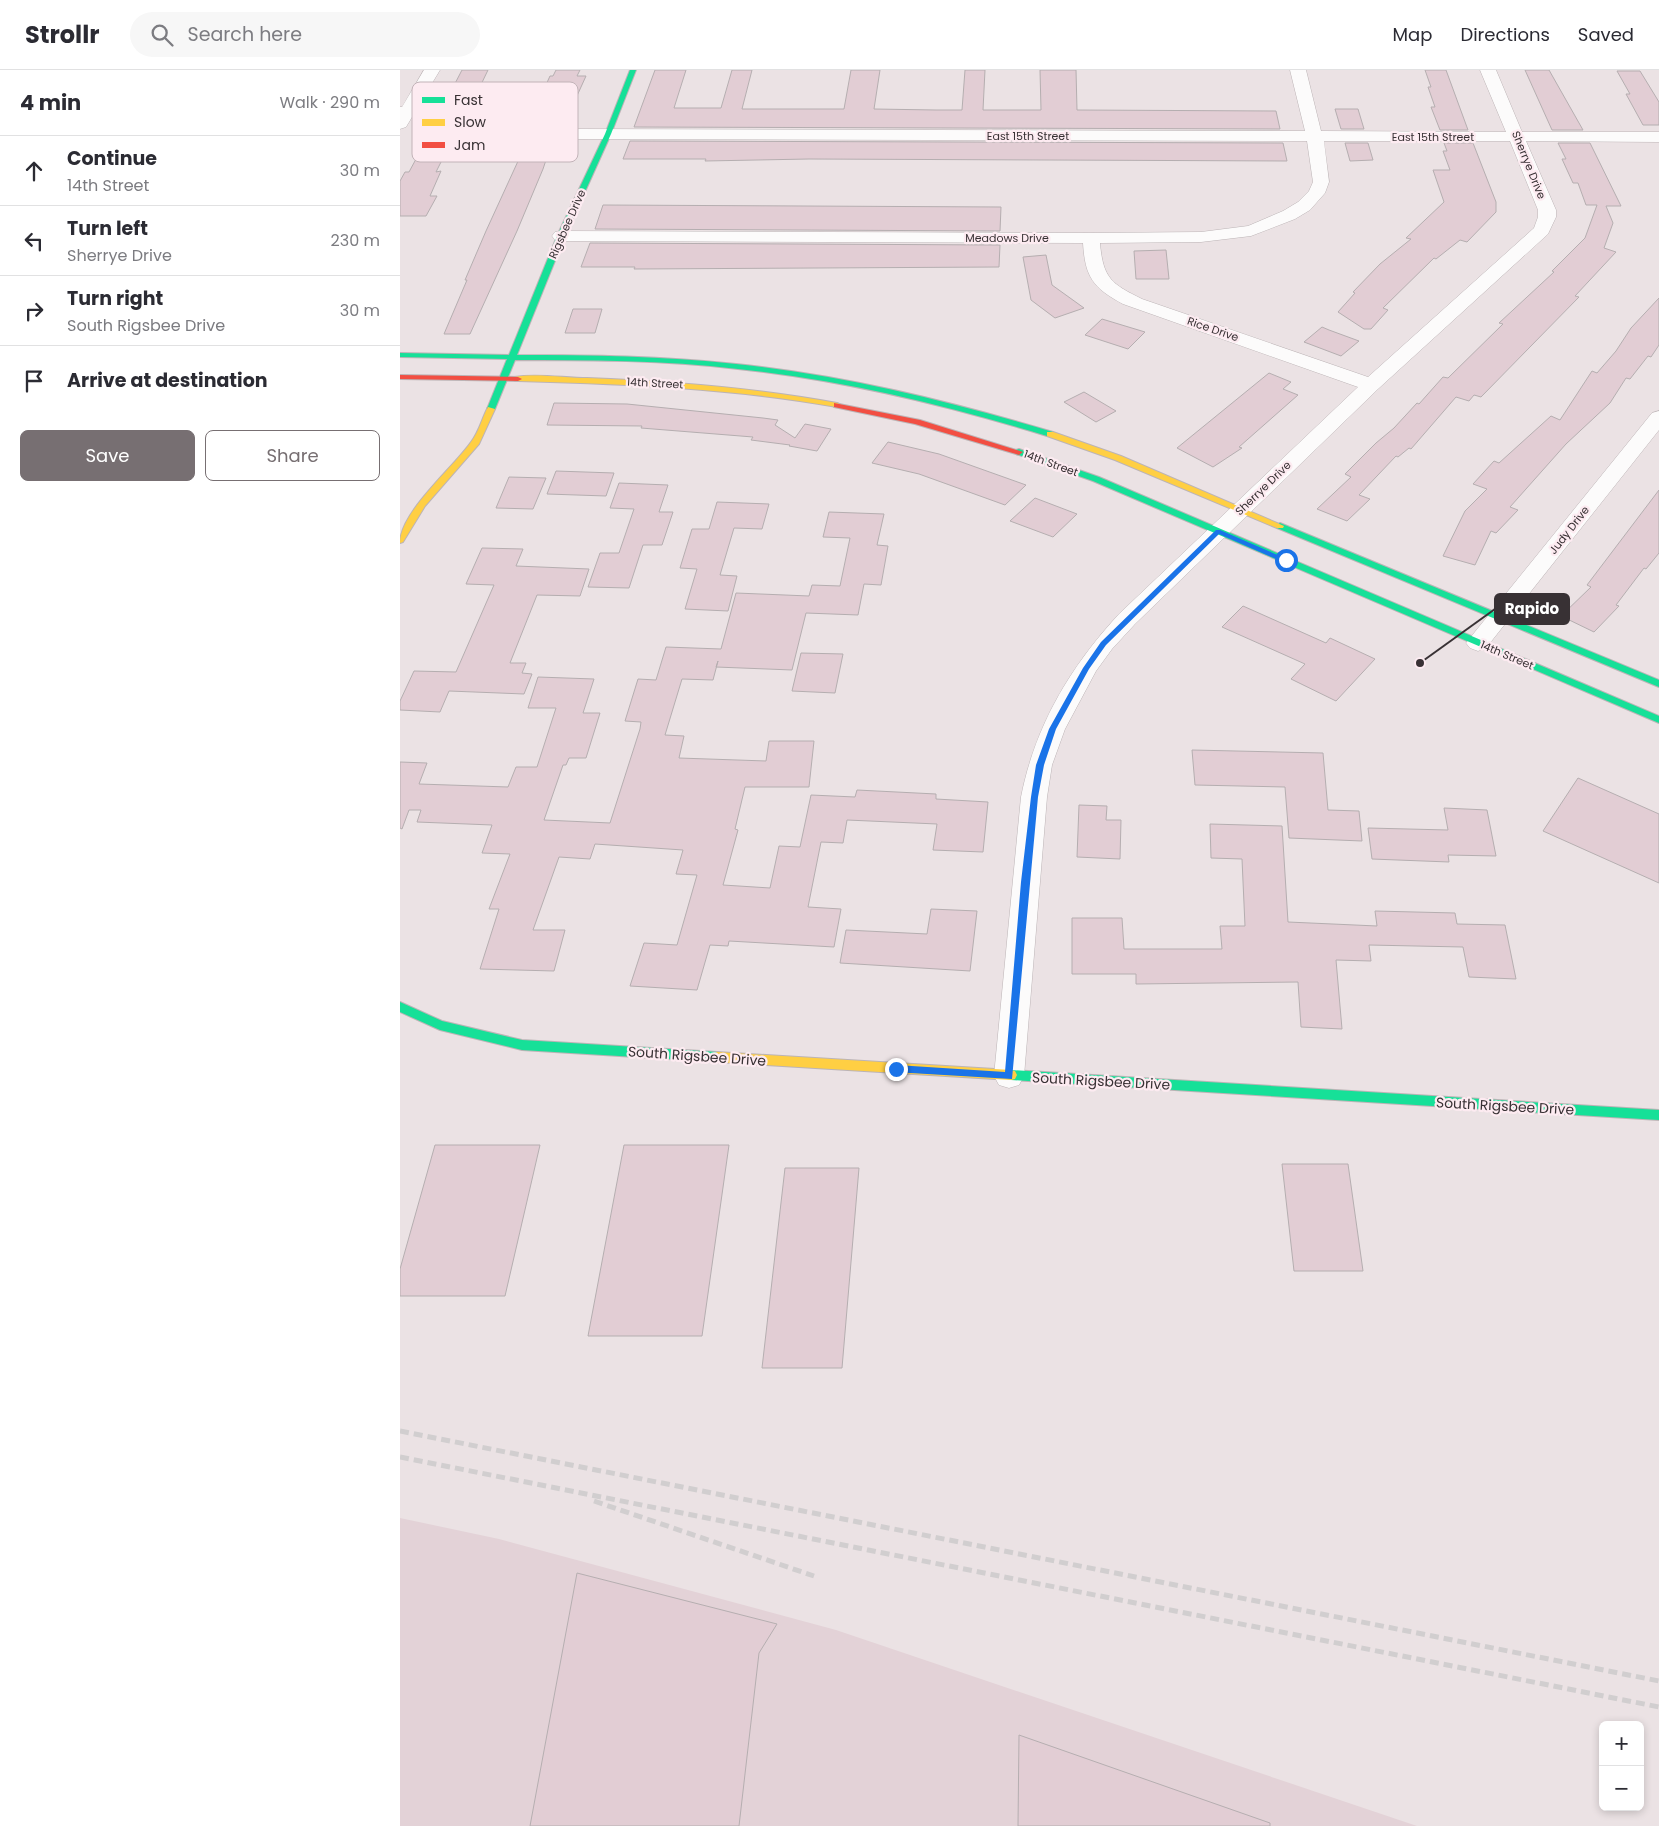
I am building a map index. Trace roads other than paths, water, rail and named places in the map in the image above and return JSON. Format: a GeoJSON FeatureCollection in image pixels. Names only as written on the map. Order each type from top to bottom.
{"type":"FeatureCollection","features":[{"type":"Feature","properties":{"kind":"main road","name":"Rigsbee Drive"},"geometry":{"type":"LineString","coordinates":[[503,379],[560,236],[608,134],[633,70]]}},
{"type":"Feature","properties":{"kind":"main road","name":"14th Street"},"geometry":{"type":"LineString","coordinates":[[400,355],[660,360],[724,365],[817,376],[907,393],[998,417],[1118,458],[1659,684]]}},
{"type":"Feature","properties":{"kind":"main road","name":"14th Street"},"geometry":{"type":"LineString","coordinates":[[400,377],[616,381],[702,386],[799,398],[866,410],[930,425],[1035,457],[1096,480],[1659,720]]}},
{"type":"Feature","properties":{"kind":"main road"},"geometry":{"type":"LineString","coordinates":[[400,540],[410,521],[431,493],[467,456],[475,445],[503,379]]}},
{"type":"Feature","properties":{"kind":"main road","name":"South Rigsbee Drive"},"geometry":{"type":"LineString","coordinates":[[400,1007],[440,1025],[522,1045],[1659,1115]]}},
{"type":"Feature","properties":{"kind":"street"},"geometry":{"type":"LineString","coordinates":[[424,82],[432,70]]}},
{"type":"Feature","properties":{"kind":"street","name":"Meadows Drive"},"geometry":{"type":"LineString","coordinates":[[560,236],[1091,238],[1201,237],[1251,231],[1289,215],[1304,206],[1317,193],[1321,182],[1314,137],[1298,70]]}},
{"type":"Feature","properties":{"kind":"street","name":"Sherrye Drive"},"geometry":{"type":"LineString","coordinates":[[1009,1076],[1025,882],[1034,797],[1040,765],[1053,729],[1086,668],[1104,644],[1218,531],[1371,385],[1542,230],[1547,217],[1547,210],[1488,70]]}},
{"type":"Feature","properties":{"kind":"street"},"geometry":{"type":"LineString","coordinates":[[402,116],[412,101]]}},
{"type":"Feature","properties":{"kind":"street","name":"East 15th Street"},"geometry":{"type":"LineString","coordinates":[[578,133],[1518,138],[1659,137]]}},
{"type":"Feature","properties":{"kind":"street","name":"Rice Drive"},"geometry":{"type":"LineString","coordinates":[[1091,238],[1094,266],[1102,281],[1124,297],[1136,303],[1371,385]]}},
{"type":"Feature","properties":{"kind":"street","name":"Judy Drive"},"geometry":{"type":"LineString","coordinates":[[1478,643],[1500,618],[1659,417]]}},
{"type":"Feature","properties":{"kind":"railway"},"geometry":{"type":"LineString","coordinates":[[400,1431],[1659,1681]]}},
{"type":"Feature","properties":{"kind":"railway"},"geometry":{"type":"LineString","coordinates":[[400,1457],[1659,1707]]}},
{"type":"Feature","properties":{"kind":"railway"},"geometry":{"type":"LineString","coordinates":[[594,1501],[814,1576]]}},
{"type":"Feature","properties":{"kind":"place","name":"Rapido"},"geometry":{"type":"Point","coordinates":[1420,663]}}]}
